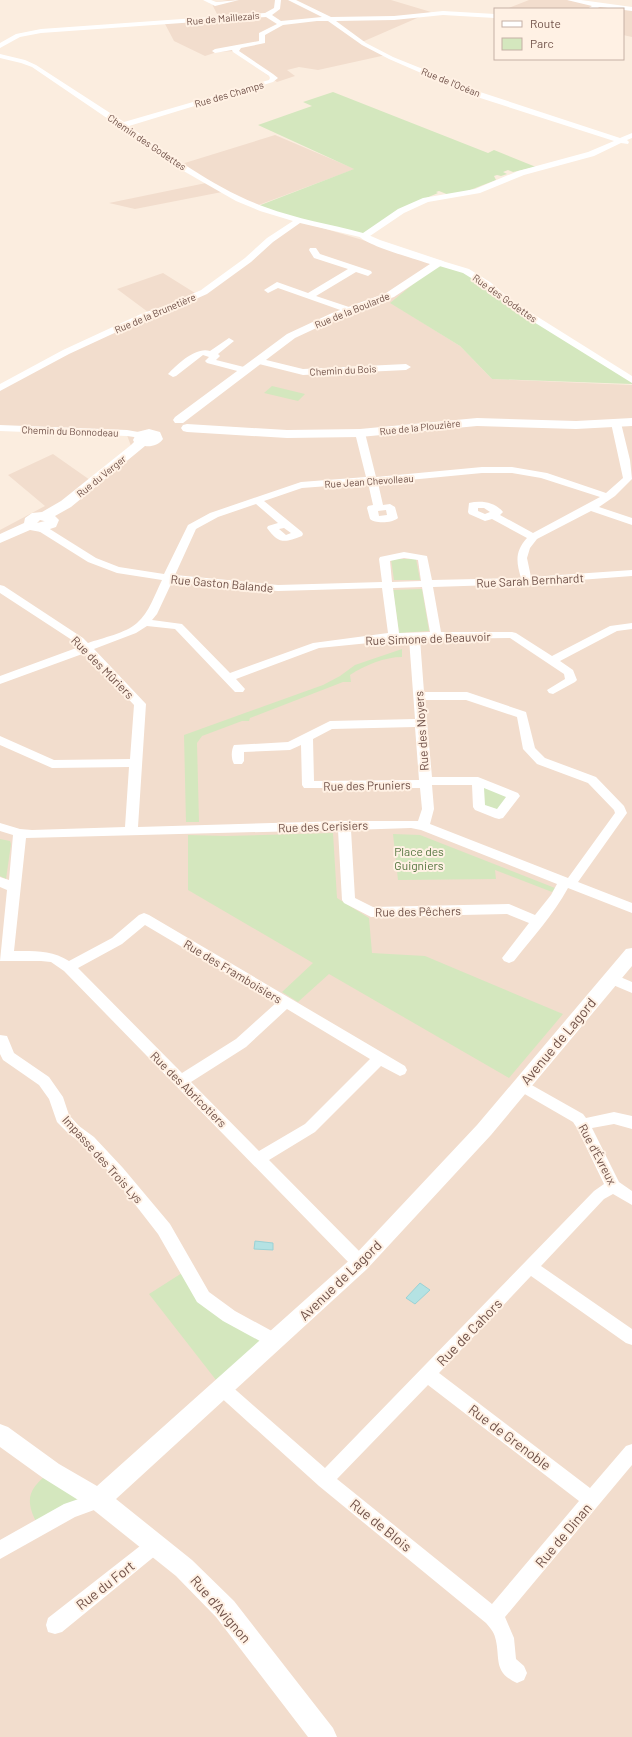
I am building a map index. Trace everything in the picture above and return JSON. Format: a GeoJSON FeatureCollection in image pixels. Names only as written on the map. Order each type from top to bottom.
{"type":"FeatureCollection","features":[{"type":"Feature","properties":{"kind":"street"},"geometry":{"type":"LineString","coordinates":[[206,0],[220,11],[236,0]]}},
{"type":"Feature","properties":{"kind":"street"},"geometry":{"type":"LineString","coordinates":[[266,15],[278,9],[278,0]]}},
{"type":"Feature","properties":{"kind":"street","name":"Rue de l'Océan"},"geometry":{"type":"LineString","coordinates":[[291,0],[330,19],[364,44],[391,58],[477,94],[632,144]]}},
{"type":"Feature","properties":{"kind":"street"},"geometry":{"type":"LineString","coordinates":[[570,0],[624,8]]}},
{"type":"Feature","properties":{"kind":"street"},"geometry":{"type":"LineString","coordinates":[[592,8],[599,5]]}},
{"type":"Feature","properties":{"kind":"street","name":"Rue de Maillezais"},"geometry":{"type":"LineString","coordinates":[[0,46],[18,35],[41,31],[220,11],[266,15],[280,23]]}},
{"type":"Feature","properties":{"kind":"street"},"geometry":{"type":"LineString","coordinates":[[215,51],[262,42],[260,34],[280,25],[280,23],[330,19],[394,18],[443,13],[494,16]]}},
{"type":"Feature","properties":{"kind":"street","name":"Rue des Champs"},"geometry":{"type":"LineString","coordinates":[[123,125],[272,81],[274,78],[271,75],[235,50],[238,47]]}},
{"type":"Feature","properties":{"kind":"street","name":"Chemin des Godettes"},"geometry":{"type":"LineString","coordinates":[[0,56],[23,61],[34,66],[123,125],[176,163],[239,199],[263,209],[299,220]]}},
{"type":"Feature","properties":{"kind":"street"},"geometry":{"type":"LineString","coordinates":[[364,236],[402,211],[426,200],[477,191],[521,173],[569,162],[612,146],[632,135]]}},
{"type":"Feature","properties":{"kind":"street","name":"Rue des Godettes"},"geometry":{"type":"LineString","coordinates":[[299,220],[364,236],[376,242],[466,271],[487,284],[511,304],[632,380]]}},
{"type":"Feature","properties":{"kind":"street","name":"Rue de la Brunetière"},"geometry":{"type":"LineString","coordinates":[[0,388],[66,352],[146,315],[168,308],[204,292],[248,260],[270,240],[299,220]]}},
{"type":"Feature","properties":{"kind":"street"},"geometry":{"type":"LineString","coordinates":[[313,250],[317,256],[368,273]]}},
{"type":"Feature","properties":{"kind":"street","name":"Rue de la Boularde"},"geometry":{"type":"LineString","coordinates":[[166,431],[291,336],[348,310],[390,295],[439,263]]}},
{"type":"Feature","properties":{"kind":"street"},"geometry":{"type":"LineString","coordinates":[[309,296],[355,269]]}},
{"type":"Feature","properties":{"kind":"street"},"geometry":{"type":"LineString","coordinates":[[268,290],[277,285],[348,310]]}},
{"type":"Feature","properties":{"kind":"street"},"geometry":{"type":"LineString","coordinates":[[174,374],[188,362],[205,365],[229,341]]}},
{"type":"Feature","properties":{"kind":"street"},"geometry":{"type":"LineString","coordinates":[[211,358],[245,370]]}},
{"type":"Feature","properties":{"kind":"street","name":"Chemin du Bois"},"geometry":{"type":"LineString","coordinates":[[258,361],[303,372],[406,366]]}},
{"type":"Feature","properties":{"kind":"street","name":"Rue de la Plouzière"},"geometry":{"type":"LineString","coordinates":[[166,431],[208,430],[287,434],[360,433],[477,422],[576,424],[632,422]]}},
{"type":"Feature","properties":{"kind":"street"},"geometry":{"type":"LineString","coordinates":[[527,581],[521,558],[522,551],[533,537],[590,507],[625,482],[630,475],[629,462],[616,423]]}},
{"type":"Feature","properties":{"kind":"street","name":"Chemin du Bonnodeau"},"geometry":{"type":"LineString","coordinates":[[0,428],[127,433],[166,431]]}},
{"type":"Feature","properties":{"kind":"street","name":"Rue du Verger"},"geometry":{"type":"LineString","coordinates":[[42,524],[66,504],[166,431]]}},
{"type":"Feature","properties":{"kind":"street"},"geometry":{"type":"LineString","coordinates":[[360,433],[379,508]]}},
{"type":"Feature","properties":{"kind":"street","name":"Rue Jean Chevolleau"},"geometry":{"type":"LineString","coordinates":[[146,622],[192,527],[214,515],[301,485],[482,470],[512,470],[544,475],[606,496]]}},
{"type":"Feature","properties":{"kind":"street"},"geometry":{"type":"LineString","coordinates":[[257,500],[285,524]]}},
{"type":"Feature","properties":{"kind":"street"},"geometry":{"type":"LineString","coordinates":[[590,507],[632,522]]}},
{"type":"Feature","properties":{"kind":"street"},"geometry":{"type":"LineString","coordinates":[[492,515],[533,537]]}},
{"type":"Feature","properties":{"kind":"street"},"geometry":{"type":"LineString","coordinates":[[4,537],[42,524]]}},
{"type":"Feature","properties":{"kind":"street","name":"Rue Gaston Balande"},"geometry":{"type":"LineString","coordinates":[[42,524],[64,543],[92,560],[117,570],[168,578],[278,588],[428,585]]}},
{"type":"Feature","properties":{"kind":"street"},"geometry":{"type":"LineString","coordinates":[[394,636],[384,559],[388,556],[418,556],[423,558],[436,635]]}},
{"type":"Feature","properties":{"kind":"street","name":"Rue Sarah Bernhardt"},"geometry":{"type":"LineString","coordinates":[[428,585],[527,581],[632,573]]}},
{"type":"Feature","properties":{"kind":"street","name":"Rue des Mûriers"},"geometry":{"type":"LineString","coordinates":[[0,588],[78,640],[140,704],[131,831]]}},
{"type":"Feature","properties":{"kind":"street"},"geometry":{"type":"LineString","coordinates":[[0,680],[132,631],[146,622],[178,626],[239,688]]}},
{"type":"Feature","properties":{"kind":"street"},"geometry":{"type":"LineString","coordinates":[[551,660],[614,628],[632,626]]}},
{"type":"Feature","properties":{"kind":"street","name":"Rue Simone de Beauvoir"},"geometry":{"type":"LineString","coordinates":[[229,678],[317,645],[394,636],[512,635],[569,672],[571,680],[553,690]]}},
{"type":"Feature","properties":{"kind":"street","name":"Rue des Noyers"},"geometry":{"type":"LineString","coordinates":[[414,636],[428,808],[423,826]]}},
{"type":"Feature","properties":{"kind":"street"},"geometry":{"type":"LineString","coordinates":[[419,696],[467,696],[522,715],[529,749],[542,761],[592,780],[620,809],[621,813],[509,958]]}},
{"type":"Feature","properties":{"kind":"street"},"geometry":{"type":"LineString","coordinates":[[238,761],[238,748],[290,746],[307,742],[330,725],[421,723]]}},
{"type":"Feature","properties":{"kind":"street"},"geometry":{"type":"LineString","coordinates":[[0,740],[52,764],[135,763]]}},
{"type":"Feature","properties":{"kind":"street","name":"Rue des Pruniers"},"geometry":{"type":"LineString","coordinates":[[307,742],[308,779],[348,779],[348,785],[478,781]]}},
{"type":"Feature","properties":{"kind":"street","name":"Rue des Cerisiers"},"geometry":{"type":"LineString","coordinates":[[0,827],[20,833],[411,824],[423,826],[632,908]]}},
{"type":"Feature","properties":{"kind":"street","name":"Rue des Pêchers"},"geometry":{"type":"LineString","coordinates":[[344,825],[349,900],[371,912],[509,909],[538,922]]}},
{"type":"Feature","properties":{"kind":"street"},"geometry":{"type":"LineString","coordinates":[[4,956],[20,833]]}},
{"type":"Feature","properties":{"kind":"street"},"geometry":{"type":"LineString","coordinates":[[0,881],[14,888]]}},
{"type":"Feature","properties":{"kind":"street","name":"Rue des Framboisiers"},"geometry":{"type":"LineString","coordinates":[[69,967],[116,941],[144,918],[400,1070]]}},
{"type":"Feature","properties":{"kind":"street","name":"Avenue de Lagord"},"geometry":{"type":"LineString","coordinates":[[0,1550],[70,1510],[99,1500],[360,1263],[484,1130],[632,954]]}},
{"type":"Feature","properties":{"kind":"street","name":"Rue des Abricotiers"},"geometry":{"type":"LineString","coordinates":[[4,956],[41,956],[54,958],[69,967],[360,1263]]}},
{"type":"Feature","properties":{"kind":"street"},"geometry":{"type":"LineString","coordinates":[[611,978],[632,988]]}},
{"type":"Feature","properties":{"kind":"street"},"geometry":{"type":"LineString","coordinates":[[181,1082],[241,1043],[286,1002]]}},
{"type":"Feature","properties":{"kind":"street","name":"Impasse des Trois Lys"},"geometry":{"type":"LineString","coordinates":[[2,1040],[8,1056],[44,1081],[56,1097],[62,1118],[74,1130],[89,1140],[164,1229],[203,1297],[229,1316],[275,1341]]}},
{"type":"Feature","properties":{"kind":"street"},"geometry":{"type":"LineString","coordinates":[[258,1159],[310,1128],[380,1058]]}},
{"type":"Feature","properties":{"kind":"street","name":"Rue d'Évreux"},"geometry":{"type":"LineString","coordinates":[[521,1085],[570,1112],[584,1124],[613,1186],[632,1199]]}},
{"type":"Feature","properties":{"kind":"street"},"geometry":{"type":"LineString","coordinates":[[584,1124],[613,1117],[620,1117],[632,1123]]}},
{"type":"Feature","properties":{"kind":"street","name":"Rue de Cahors"},"geometry":{"type":"LineString","coordinates":[[325,1480],[531,1268],[599,1195],[613,1186]]}},
{"type":"Feature","properties":{"kind":"street"},"geometry":{"type":"LineString","coordinates":[[531,1268],[632,1338]]}},
{"type":"Feature","properties":{"kind":"street","name":"Rue de Grenoble"},"geometry":{"type":"LineString","coordinates":[[428,1375],[592,1500]]}},
{"type":"Feature","properties":{"kind":"street","name":"Rue de Blois"},"geometry":{"type":"LineString","coordinates":[[223,1389],[325,1480],[493,1617],[502,1627],[505,1635],[507,1663],[517,1672]]}},
{"type":"Feature","properties":{"kind":"street","name":"Rue d'Avignon"},"geometry":{"type":"LineString","coordinates":[[0,1434],[51,1471],[99,1500],[184,1568],[225,1609],[324,1737]]}},
{"type":"Feature","properties":{"kind":"street","name":"Rue de Dinan"},"geometry":{"type":"LineString","coordinates":[[493,1617],[632,1452]]}},
{"type":"Feature","properties":{"kind":"street","name":"Rue du Fort"},"geometry":{"type":"LineString","coordinates":[[55,1625],[155,1545]]}},
{"type":"Feature","properties":{"kind":"shaded area"},"geometry":{"type":"Polygon","coordinates":[[[229,0],[391,0],[431,12],[362,42],[386,55],[318,70],[299,67],[287,70],[295,76],[277,82],[234,51],[217,52],[205,56],[174,41],[164,22],[218,16],[212,4],[209,3],[229,0]]]}},
{"type":"Feature","properties":{"kind":"shaded area"},"geometry":{"type":"Polygon","coordinates":[[[529,0],[577,0],[632,8],[632,37],[624,35],[624,8],[509,8],[529,0]]]}},
{"type":"Feature","properties":{"kind":"shaded area"},"geometry":{"type":"Polygon","coordinates":[[[275,135],[355,169],[253,207],[222,192],[135,209],[109,203],[206,183],[175,166],[275,135]]]}},
{"type":"Feature","properties":{"kind":"shaded area"},"geometry":{"type":"Polygon","coordinates":[[[296,220],[439,263],[391,303],[460,346],[492,379],[632,385],[632,1737],[0,1737],[0,530],[45,506],[8,475],[53,454],[90,480],[131,446],[127,435],[0,429],[0,386],[148,312],[117,289],[163,273],[195,293],[215,283],[296,220]]]}},
{"type":"Feature","properties":{"kind":"green space"},"geometry":{"type":"Polygon","coordinates":[[[333,92],[488,153],[494,150],[536,167],[513,172],[508,170],[503,172],[507,174],[494,176],[496,180],[465,192],[449,195],[439,191],[436,192],[438,193],[412,204],[364,235],[300,220],[258,206],[354,169],[258,125],[312,106],[303,102],[333,92]]]}},
{"type":"Feature","properties":{"kind":"green space"},"geometry":{"type":"Polygon","coordinates":[[[439,263],[466,271],[511,304],[632,380],[632,384],[492,379],[460,346],[390,303],[439,263]]]}},
{"type":"Feature","properties":{"kind":"green space"},"geometry":{"type":"Polygon","coordinates":[[[272,386],[305,394],[298,401],[264,393],[272,386]]]}},
{"type":"Feature","properties":{"kind":"green space"},"geometry":{"type":"Polygon","coordinates":[[[391,559],[416,559],[420,580],[394,580],[391,559]]]}},
{"type":"Feature","properties":{"kind":"green space"},"geometry":{"type":"Polygon","coordinates":[[[422,589],[429,631],[399,633],[393,590],[422,589]]]}},
{"type":"Feature","properties":{"kind":"green space"},"geometry":{"type":"Polygon","coordinates":[[[402,649],[402,657],[382,660],[362,668],[350,675],[351,682],[343,682],[250,718],[249,721],[242,721],[202,736],[197,743],[199,822],[186,822],[184,735],[323,685],[340,676],[355,665],[402,649]]]}},
{"type":"Feature","properties":{"kind":"green space"},"geometry":{"type":"Polygon","coordinates":[[[478,781],[514,796],[499,815],[479,807],[478,781]]]}},
{"type":"Feature","properties":{"kind":"green space"},"geometry":{"type":"Polygon","coordinates":[[[333,833],[337,898],[369,918],[372,953],[425,956],[563,1014],[509,1078],[329,974],[298,1002],[282,992],[313,963],[188,890],[188,835],[226,836],[333,833]]]}},
{"type":"Feature","properties":{"kind":"green space","name":"Place des Guigniers"},"geometry":{"type":"Polygon","coordinates":[[[393,834],[420,835],[555,888],[552,892],[495,870],[496,879],[398,880],[393,834]]]}},
{"type":"Feature","properties":{"kind":"green space"},"geometry":{"type":"Polygon","coordinates":[[[0,839],[10,841],[11,844],[6,879],[0,876],[0,839]]]}},
{"type":"Feature","properties":{"kind":"green space"},"geometry":{"type":"Polygon","coordinates":[[[182,1273],[262,1341],[216,1380],[149,1294],[182,1273]]]}},
{"type":"Feature","properties":{"kind":"green space"},"geometry":{"type":"Polygon","coordinates":[[[51,1471],[99,1500],[39,1527],[31,1510],[30,1496],[37,1484],[51,1471]]]}},
{"type":"Feature","properties":{"kind":"water"},"geometry":{"type":"Polygon","coordinates":[[[255,1241],[273,1243],[273,1250],[254,1249],[255,1241]]]}},
{"type":"Feature","properties":{"kind":"water"},"geometry":{"type":"Polygon","coordinates":[[[420,1283],[430,1290],[415,1304],[406,1298],[420,1283]]]}}]}
